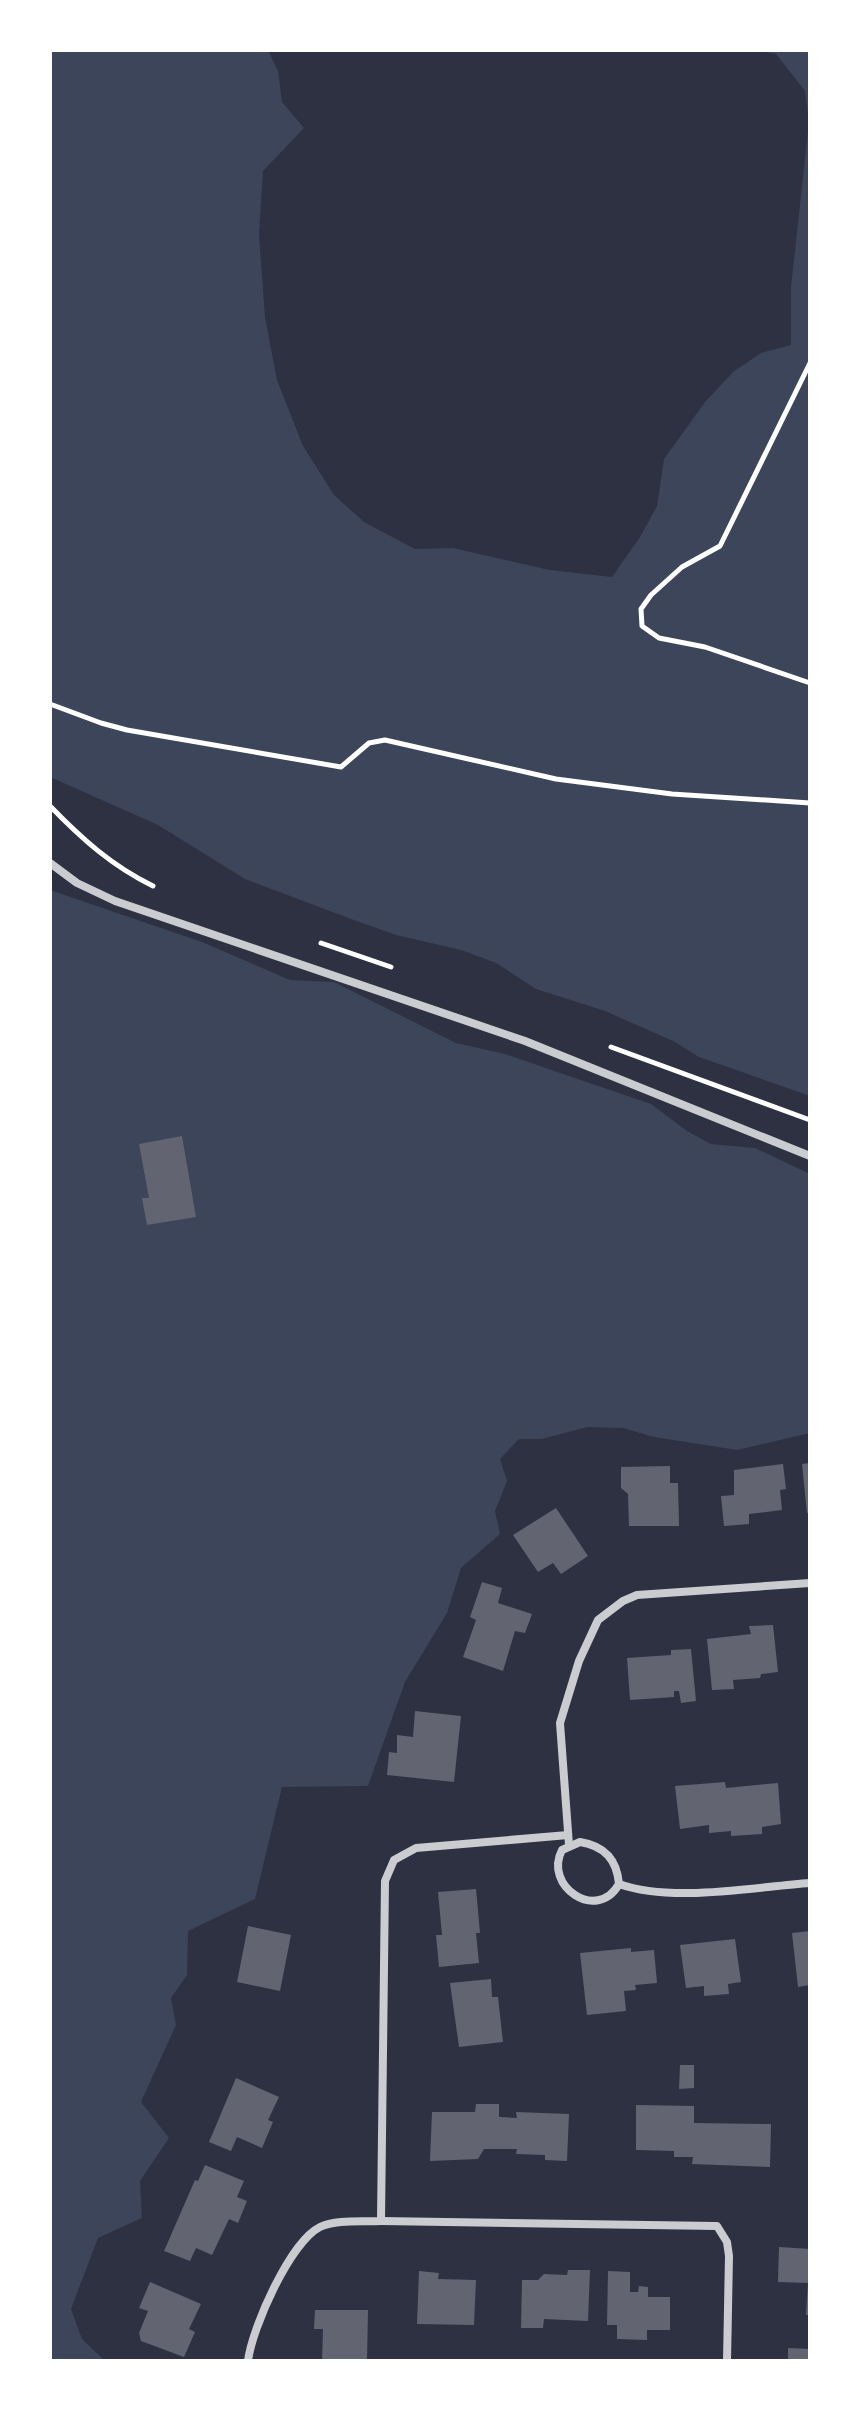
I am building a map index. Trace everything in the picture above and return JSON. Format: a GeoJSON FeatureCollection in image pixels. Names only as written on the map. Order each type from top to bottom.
{"type":"FeatureCollection","features":[{"type":"Feature","properties":{"kind":"street"},"geometry":{"type":"LineString","coordinates":[[50,863],[77,883],[115,901],[525,1041],[810,1156]]}},
{"type":"Feature","properties":{"kind":"street"},"geometry":{"type":"LineString","coordinates":[[569,1845],[560,1723],[579,1661],[598,1620],[623,1601],[637,1595],[810,1583]]}},
{"type":"Feature","properties":{"kind":"street"},"geometry":{"type":"LineString","coordinates":[[381,2221],[385,1881],[394,1860],[416,1848],[568,1835]]}},
{"type":"Feature","properties":{"kind":"street"},"geometry":{"type":"LineString","coordinates":[[580,1842],[594,1844],[615,1863],[619,1884],[613,1896],[603,1901],[578,1897],[560,1879],[557,1869],[562,1850],[580,1842]]}},
{"type":"Feature","properties":{"kind":"street"},"geometry":{"type":"LineString","coordinates":[[619,1884],[639,1891],[679,1893],[810,1883]]}},
{"type":"Feature","properties":{"kind":"street"},"geometry":{"type":"LineString","coordinates":[[248,2361],[251,2344],[286,2263],[309,2234],[322,2225],[381,2221],[717,2226],[727,2242],[729,2256],[727,2361]]}},
{"type":"Feature","properties":{"kind":"path"},"geometry":{"type":"LineString","coordinates":[[810,363],[720,546],[682,567],[651,595],[641,609],[642,626],[659,638],[705,647],[810,683]]}},
{"type":"Feature","properties":{"kind":"path"},"geometry":{"type":"LineString","coordinates":[[50,704],[127,730],[341,767],[369,743],[385,740],[556,779],[672,794],[810,803]]}},
{"type":"Feature","properties":{"kind":"shaded area"},"geometry":{"type":"Polygon","coordinates":[[[50,50],[268,50],[278,71],[282,102],[304,128],[263,171],[259,234],[265,317],[277,380],[303,446],[334,495],[364,522],[415,549],[453,548],[550,570],[612,577],[657,506],[664,459],[705,402],[733,372],[761,353],[791,345],[791,287],[809,122],[805,91],[776,54],[755,50],[810,50],[810,1096],[699,1057],[673,1041],[605,1011],[536,989],[496,963],[461,950],[396,935],[245,879],[158,825],[50,777],[50,50]]]}},
{"type":"Feature","properties":{"kind":"shaded area"},"geometry":{"type":"Polygon","coordinates":[[[50,890],[202,942],[290,980],[334,982],[456,1043],[505,1054],[651,1104],[687,1131],[711,1144],[755,1148],[810,1174],[810,1433],[737,1450],[654,1437],[623,1428],[587,1427],[542,1439],[519,1439],[500,1459],[507,1481],[495,1511],[500,1534],[461,1568],[447,1613],[405,1682],[368,1786],[282,1787],[255,1899],[188,1931],[187,1975],[171,1998],[176,2025],[141,2102],[169,2138],[140,2181],[142,2218],[98,2238],[71,2309],[82,2339],[105,2361],[53,2361],[50,2350],[50,890]]]}},
{"type":"Feature","properties":{"kind":"building"},"geometry":{"type":"Polygon","coordinates":[[[182,1136],[196,1217],[147,1225],[142,1198],[149,1198],[139,1144],[182,1136]]]}},
{"type":"Feature","properties":{"kind":"building"},"geometry":{"type":"Polygon","coordinates":[[[810,1463],[810,1512],[807,1513],[802,1464],[810,1463]]]}},
{"type":"Feature","properties":{"kind":"building"},"geometry":{"type":"Polygon","coordinates":[[[783,1464],[786,1489],[780,1490],[782,1510],[749,1514],[749,1524],[724,1526],[721,1496],[734,1495],[734,1470],[783,1464]]]}},
{"type":"Feature","properties":{"kind":"building"},"geometry":{"type":"Polygon","coordinates":[[[670,1466],[670,1483],[678,1483],[679,1526],[629,1526],[628,1494],[621,1488],[621,1467],[670,1466]]]}},
{"type":"Feature","properties":{"kind":"building"},"geometry":{"type":"Polygon","coordinates":[[[556,1508],[588,1556],[561,1574],[553,1563],[538,1572],[513,1535],[556,1508]]]}},
{"type":"Feature","properties":{"kind":"building"},"geometry":{"type":"Polygon","coordinates":[[[482,1582],[502,1588],[498,1603],[532,1614],[525,1633],[515,1631],[503,1671],[463,1657],[476,1620],[470,1617],[482,1582]]]}},
{"type":"Feature","properties":{"kind":"building"},"geometry":{"type":"Polygon","coordinates":[[[773,1625],[778,1672],[761,1674],[760,1678],[733,1680],[734,1689],[712,1690],[707,1639],[751,1634],[749,1626],[773,1625]]]}},
{"type":"Feature","properties":{"kind":"building"},"geometry":{"type":"Polygon","coordinates":[[[691,1649],[696,1701],[681,1703],[679,1691],[674,1691],[674,1697],[630,1700],[627,1658],[671,1655],[671,1650],[691,1649]]]}},
{"type":"Feature","properties":{"kind":"building"},"geometry":{"type":"Polygon","coordinates":[[[415,1711],[461,1716],[454,1782],[387,1775],[389,1752],[397,1753],[397,1735],[413,1737],[415,1711]]]}},
{"type":"Feature","properties":{"kind":"building"},"geometry":{"type":"Polygon","coordinates":[[[725,1782],[726,1788],[778,1783],[781,1824],[762,1827],[762,1834],[731,1836],[731,1831],[709,1833],[709,1825],[680,1829],[675,1786],[725,1782]]]}},
{"type":"Feature","properties":{"kind":"building"},"geometry":{"type":"Polygon","coordinates":[[[476,1889],[479,1963],[439,1967],[436,1935],[442,1935],[438,1892],[476,1889]]]}},
{"type":"Feature","properties":{"kind":"building"},"geometry":{"type":"Polygon","coordinates":[[[248,1926],[291,1935],[280,1991],[237,1982],[248,1926]]]}},
{"type":"Feature","properties":{"kind":"building"},"geometry":{"type":"Polygon","coordinates":[[[810,1931],[810,1985],[798,1987],[792,1933],[810,1931]]]}},
{"type":"Feature","properties":{"kind":"building"},"geometry":{"type":"Polygon","coordinates":[[[735,1939],[741,1982],[728,1984],[729,1994],[704,1996],[704,1986],[686,1988],[680,1945],[735,1939]]]}},
{"type":"Feature","properties":{"kind":"building"},"geometry":{"type":"Polygon","coordinates":[[[631,1948],[631,1952],[654,1950],[657,1983],[635,1985],[636,1990],[624,1991],[626,2011],[587,2015],[580,1953],[631,1948]]]}},
{"type":"Feature","properties":{"kind":"building"},"geometry":{"type":"Polygon","coordinates":[[[491,1979],[492,1997],[498,1997],[503,2042],[459,2047],[450,1983],[491,1979]]]}},
{"type":"Feature","properties":{"kind":"building"},"geometry":{"type":"Polygon","coordinates":[[[680,2065],[694,2065],[694,2088],[679,2089],[680,2065]]]}},
{"type":"Feature","properties":{"kind":"building"},"geometry":{"type":"Polygon","coordinates":[[[236,2078],[279,2097],[268,2120],[273,2122],[262,2148],[237,2137],[231,2151],[209,2142],[236,2078]]]}},
{"type":"Feature","properties":{"kind":"building"},"geometry":{"type":"Polygon","coordinates":[[[476,2104],[499,2104],[499,2117],[517,2118],[516,2112],[569,2114],[567,2161],[545,2160],[545,2155],[516,2154],[517,2149],[484,2149],[478,2159],[430,2161],[432,2112],[475,2112],[476,2104]]]}},
{"type":"Feature","properties":{"kind":"building"},"geometry":{"type":"Polygon","coordinates":[[[636,2105],[694,2106],[694,2123],[771,2124],[770,2167],[692,2164],[693,2157],[674,2157],[674,2151],[636,2150],[636,2105]]]}},
{"type":"Feature","properties":{"kind":"building"},"geometry":{"type":"Polygon","coordinates":[[[205,2165],[244,2181],[237,2197],[247,2201],[238,2223],[229,2219],[212,2255],[196,2248],[190,2261],[164,2251],[195,2180],[198,2181],[205,2165]]]}},
{"type":"Feature","properties":{"kind":"building"},"geometry":{"type":"Polygon","coordinates":[[[779,2247],[810,2249],[810,2315],[806,2315],[808,2283],[778,2282],[779,2247]]]}},
{"type":"Feature","properties":{"kind":"building"},"geometry":{"type":"Polygon","coordinates":[[[568,2270],[590,2270],[588,2321],[544,2319],[543,2328],[521,2328],[522,2280],[538,2280],[544,2274],[567,2275],[568,2270]]]}},
{"type":"Feature","properties":{"kind":"building"},"geometry":{"type":"Polygon","coordinates":[[[419,2271],[439,2273],[438,2279],[476,2280],[474,2325],[417,2324],[419,2271]]]}},
{"type":"Feature","properties":{"kind":"building"},"geometry":{"type":"Polygon","coordinates":[[[608,2271],[630,2272],[630,2292],[638,2292],[639,2286],[648,2287],[648,2297],[670,2297],[670,2330],[647,2330],[647,2340],[617,2339],[617,2325],[607,2325],[608,2271]]]}},
{"type":"Feature","properties":{"kind":"building"},"geometry":{"type":"Polygon","coordinates":[[[150,2282],[201,2304],[189,2329],[195,2332],[184,2357],[141,2341],[139,2333],[148,2311],[139,2308],[150,2282]]]}},
{"type":"Feature","properties":{"kind":"building"},"geometry":{"type":"Polygon","coordinates":[[[315,2310],[368,2310],[367,2361],[322,2361],[323,2329],[314,2329],[315,2310]]]}},
{"type":"Feature","properties":{"kind":"building"},"geometry":{"type":"Polygon","coordinates":[[[788,2348],[810,2349],[810,2361],[788,2361],[788,2348]]]}}]}
